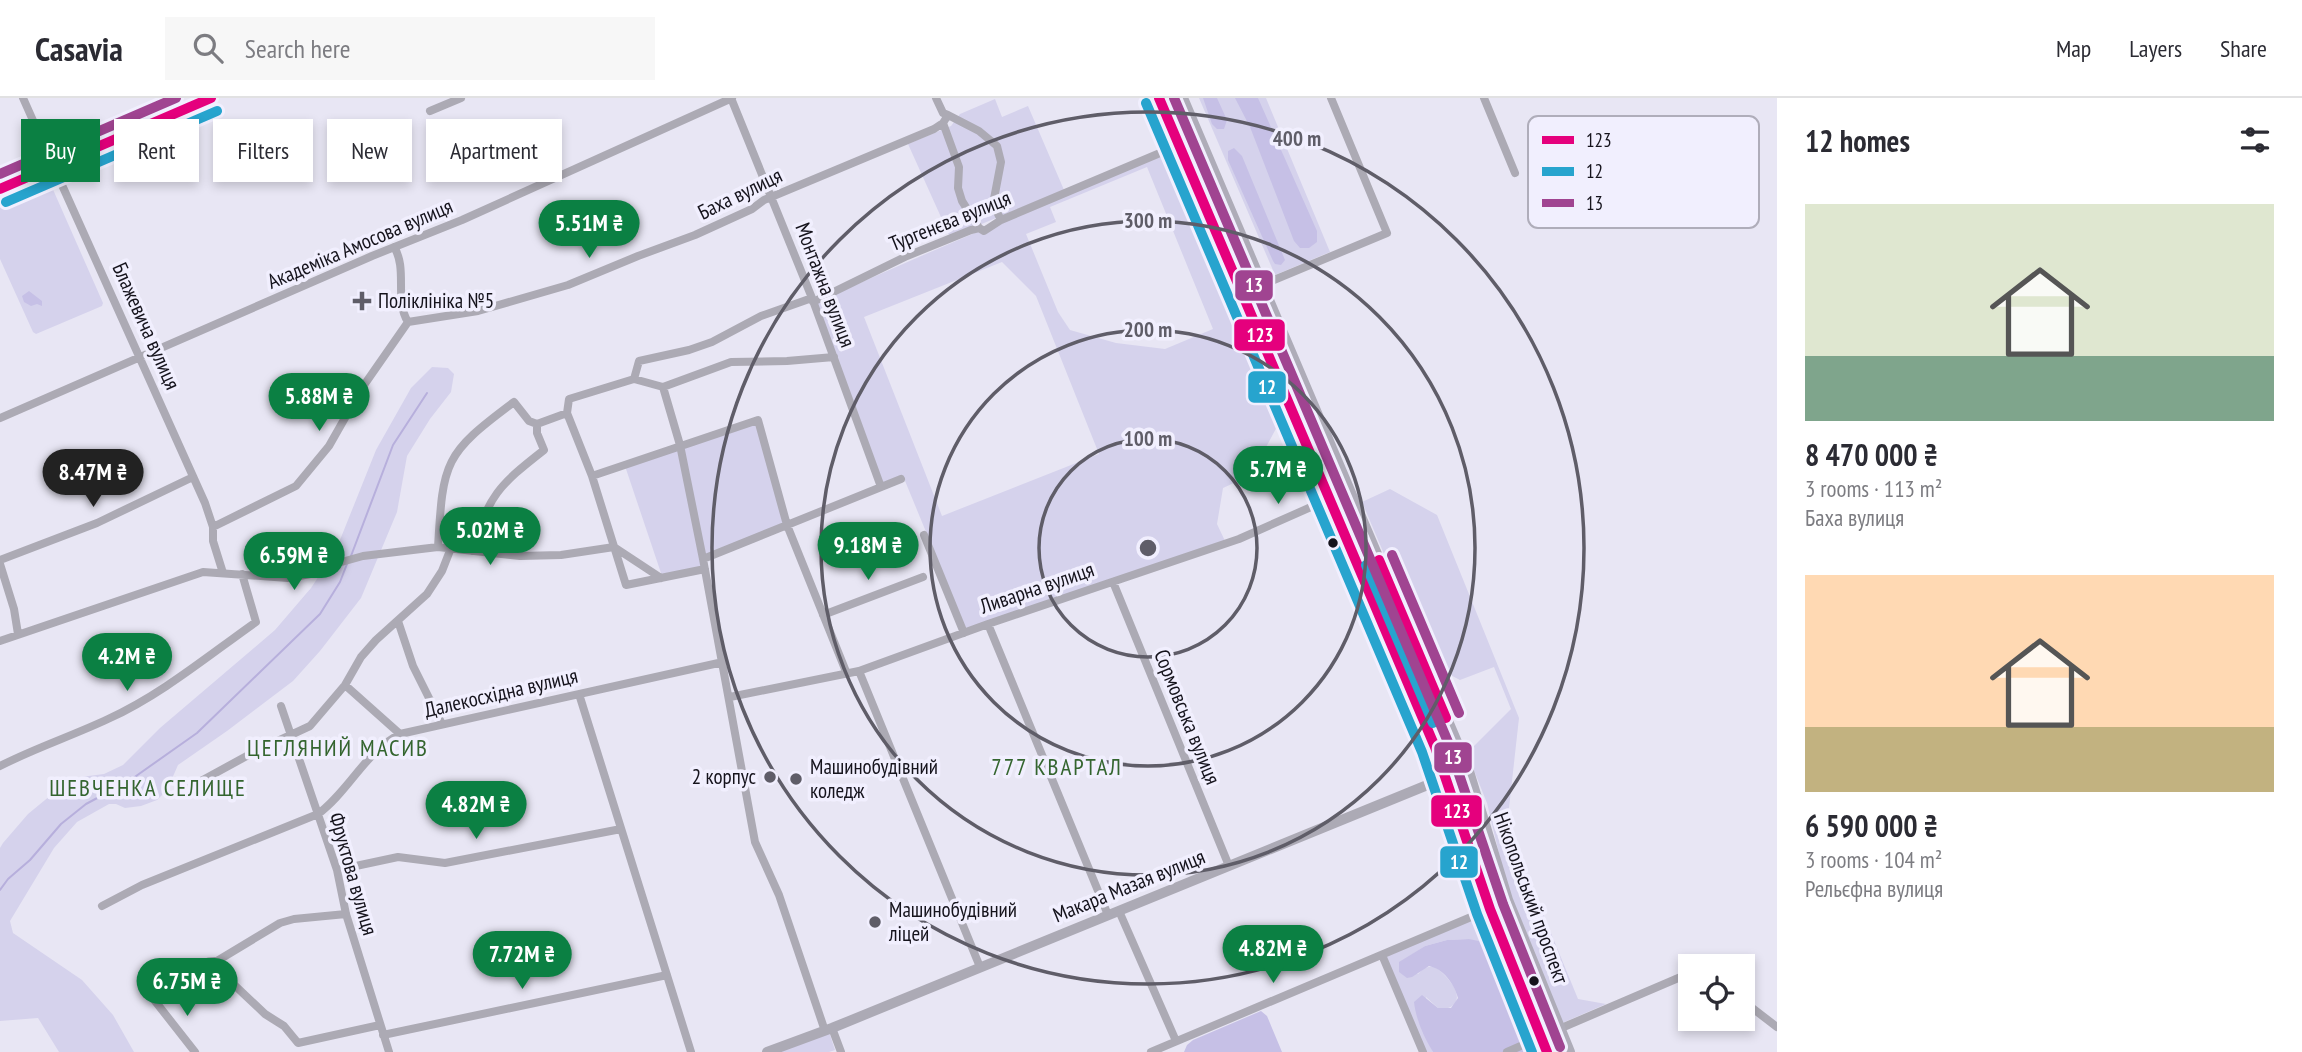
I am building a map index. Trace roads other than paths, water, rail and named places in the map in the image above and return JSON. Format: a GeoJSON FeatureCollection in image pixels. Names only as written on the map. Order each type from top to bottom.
{"type":"FeatureCollection","features":[{"type":"Feature","properties":{"kind":"main road"},"geometry":{"type":"LineString","coordinates":[[100,129],[174,98]]}},
{"type":"Feature","properties":{"kind":"main road"},"geometry":{"type":"LineString","coordinates":[[100,145],[211,98]]}},
{"type":"Feature","properties":{"kind":"main road","name":"Нікопольський проспект"},"geometry":{"type":"LineString","coordinates":[[1159,98],[1447,777],[1490,909],[1547,1052]]}},
{"type":"Feature","properties":{"kind":"main road","name":"Нікопольський проспект"},"geometry":{"type":"LineString","coordinates":[[1182,98],[1467,768],[1507,900],[1569,1052]]}},
{"type":"Feature","properties":{"kind":"main road"},"geometry":{"type":"LineString","coordinates":[[0,173],[21,164]]}},
{"type":"Feature","properties":{"kind":"main road"},"geometry":{"type":"LineString","coordinates":[[0,189],[21,179]]}},
{"type":"Feature","properties":{"kind":"main road","name":"Ливарна вулиця"},"geometry":{"type":"LineString","coordinates":[[1329,499],[1349,490]]}},
{"type":"Feature","properties":{"kind":"main road","name":"Макара Мазая вулиця"},"geometry":{"type":"LineString","coordinates":[[767,1052],[1467,768]]}},
{"type":"Feature","properties":{"kind":"main road"},"geometry":{"type":"LineString","coordinates":[[1541,1037],[1559,1029]]}},
{"type":"Feature","properties":{"kind":"street","name":"Блажевича вулиця"},"geometry":{"type":"LineString","coordinates":[[23,98],[32,119]]}},
{"type":"Feature","properties":{"kind":"street"},"geometry":{"type":"LineString","coordinates":[[430,111],[461,98]]}},
{"type":"Feature","properties":{"kind":"street","name":"Монтажна вулиця"},"geometry":{"type":"LineString","coordinates":[[731,98],[834,357],[881,487]]}},
{"type":"Feature","properties":{"kind":"street","name":"Академіка Амосова вулиця"},"geometry":{"type":"LineString","coordinates":[[0,418],[462,220],[731,98]]}},
{"type":"Feature","properties":{"kind":"street"},"geometry":{"type":"LineString","coordinates":[[936,98],[959,167],[958,188],[962,201],[979,228]]}},
{"type":"Feature","properties":{"kind":"street"},"geometry":{"type":"LineString","coordinates":[[1262,285],[1387,233],[1331,98]]}},
{"type":"Feature","properties":{"kind":"street"},"geometry":{"type":"LineString","coordinates":[[1484,98],[1515,173]]}},
{"type":"Feature","properties":{"kind":"street"},"geometry":{"type":"LineString","coordinates":[[945,119],[979,131],[997,146],[1001,162],[993,204],[1001,220]]}},
{"type":"Feature","properties":{"kind":"street","name":"Баха вулиця"},"geometry":{"type":"LineString","coordinates":[[408,322],[478,311],[568,285],[695,235],[772,197],[934,129],[945,119]]}},
{"type":"Feature","properties":{"kind":"street","name":"Тургенєва вулиця"},"geometry":{"type":"LineString","coordinates":[[634,379],[639,361],[712,342],[761,316],[812,300],[907,256],[979,228],[984,231],[1001,220],[1179,145]]}},
{"type":"Feature","properties":{"kind":"street","name":"Блажевича вулиця"},"geometry":{"type":"LineString","coordinates":[[61,182],[193,477],[213,527],[213,541],[223,573]]}},
{"type":"Feature","properties":{"kind":"street"},"geometry":{"type":"LineString","coordinates":[[213,527],[296,486],[329,446],[362,388],[408,322],[403,313],[400,257],[394,247]]}},
{"type":"Feature","properties":{"kind":"street"},"geometry":{"type":"LineString","coordinates":[[705,569],[626,584],[592,476],[567,413],[569,399],[634,379],[663,387],[731,362],[834,357]]}},
{"type":"Feature","properties":{"kind":"street"},"geometry":{"type":"LineString","coordinates":[[663,387],[680,445],[730,697],[735,739],[755,842],[779,895],[828,1029],[841,1052]]}},
{"type":"Feature","properties":{"kind":"street"},"geometry":{"type":"LineString","coordinates":[[438,547],[445,474],[461,445],[514,402],[529,421],[537,424],[567,413]]}},
{"type":"Feature","properties":{"kind":"street"},"geometry":{"type":"LineString","coordinates":[[592,476],[758,420],[787,525],[847,674]]}},
{"type":"Feature","properties":{"kind":"street"},"geometry":{"type":"LineString","coordinates":[[472,551],[489,502],[514,473],[544,450],[537,433],[537,424]]}},
{"type":"Feature","properties":{"kind":"street"},"geometry":{"type":"LineString","coordinates":[[18,634],[14,609],[0,562],[97,523],[193,477]]}},
{"type":"Feature","properties":{"kind":"street"},"geometry":{"type":"LineString","coordinates":[[703,559],[901,479]]}},
{"type":"Feature","properties":{"kind":"street","name":"Ливарна вулиця"},"geometry":{"type":"LineString","coordinates":[[730,697],[859,671],[988,624],[1239,540],[1329,499]]}},
{"type":"Feature","properties":{"kind":"street"},"geometry":{"type":"LineString","coordinates":[[924,536],[964,633]]}},
{"type":"Feature","properties":{"kind":"street"},"geometry":{"type":"LineString","coordinates":[[0,641],[197,573],[302,577],[363,556],[438,547],[520,556],[561,555],[614,547],[661,578]]}},
{"type":"Feature","properties":{"kind":"street"},"geometry":{"type":"LineString","coordinates":[[190,787],[254,752],[310,726],[345,685],[369,649],[426,594],[442,570],[451,548]]}},
{"type":"Feature","properties":{"kind":"street"},"geometry":{"type":"LineString","coordinates":[[0,766],[34,748],[134,706],[256,622],[242,574]]}},
{"type":"Feature","properties":{"kind":"street"},"geometry":{"type":"LineString","coordinates":[[823,615],[923,577]]}},
{"type":"Feature","properties":{"kind":"street","name":"Сормовська вулиця"},"geometry":{"type":"LineString","coordinates":[[1113,582],[1229,866]]}},
{"type":"Feature","properties":{"kind":"street"},"geometry":{"type":"LineString","coordinates":[[398,621],[413,666],[442,724]]}},
{"type":"Feature","properties":{"kind":"street"},"geometry":{"type":"LineString","coordinates":[[988,624],[1108,915]]}},
{"type":"Feature","properties":{"kind":"street","name":"Далекосхідна вулиця"},"geometry":{"type":"LineString","coordinates":[[318,814],[334,802],[376,750],[400,734],[723,662]]}},
{"type":"Feature","properties":{"kind":"street"},"geometry":{"type":"LineString","coordinates":[[859,671],[980,967]]}},
{"type":"Feature","properties":{"kind":"street"},"geometry":{"type":"LineString","coordinates":[[345,685],[400,734]]}},
{"type":"Feature","properties":{"kind":"street"},"geometry":{"type":"LineString","coordinates":[[579,694],[691,1052]]}},
{"type":"Feature","properties":{"kind":"street","name":"Фруктова вулиця"},"geometry":{"type":"LineString","coordinates":[[281,706],[337,870],[346,914],[389,1052]]}},
{"type":"Feature","properties":{"kind":"street"},"geometry":{"type":"LineString","coordinates":[[102,906],[142,885],[318,814]]}},
{"type":"Feature","properties":{"kind":"street"},"geometry":{"type":"LineString","coordinates":[[337,870],[398,857],[444,863],[621,829]]}},
{"type":"Feature","properties":{"kind":"street"},"geometry":{"type":"LineString","coordinates":[[1151,1052],[1490,909]]}},
{"type":"Feature","properties":{"kind":"street"},"geometry":{"type":"LineString","coordinates":[[1119,911],[1176,1041]]}},
{"type":"Feature","properties":{"kind":"street"},"geometry":{"type":"LineString","coordinates":[[195,1052],[155,1001],[199,964],[207,960],[217,961],[280,923],[346,914]]}},
{"type":"Feature","properties":{"kind":"street"},"geometry":{"type":"LineString","coordinates":[[1381,955],[1423,1052]]}},
{"type":"Feature","properties":{"kind":"street"},"geometry":{"type":"LineString","coordinates":[[217,961],[229,980],[265,1014],[284,1026],[298,1043],[380,1025]]}},
{"type":"Feature","properties":{"kind":"street"},"geometry":{"type":"LineString","coordinates":[[383,1035],[667,975]]}},
{"type":"Feature","properties":{"kind":"street"},"geometry":{"type":"LineString","coordinates":[[1559,1029],[1678,978]]}},
{"type":"Feature","properties":{"kind":"street"},"geometry":{"type":"LineString","coordinates":[[1755,1009],[1777,1027]]}},
{"type":"Feature","properties":{"kind":"street"},"geometry":{"type":"LineString","coordinates":[[1507,1052],[1541,1037]]}},
{"type":"Feature","properties":{"kind":"waterway"},"geometry":{"type":"LineString","coordinates":[[351,556],[393,445],[427,393]]}},
{"type":"Feature","properties":{"kind":"waterway"},"geometry":{"type":"LineString","coordinates":[[0,890],[61,824],[86,804],[129,781],[197,733],[320,614],[340,582],[347,564]]}},
{"type":"Feature","properties":{"kind":"place","name":"Поліклініка №5"},"geometry":{"type":"Point","coordinates":[362,301]}},
{"type":"Feature","properties":{"kind":"place","name":"2 корпус"},"geometry":{"type":"Point","coordinates":[770,777]}},
{"type":"Feature","properties":{"kind":"place","name":"Машинобудівний коледж"},"geometry":{"type":"Point","coordinates":[796,779]}},
{"type":"Feature","properties":{"kind":"place","name":"Машинобудівний ліцей"},"geometry":{"type":"Point","coordinates":[875,922]}},
{"type":"Feature","properties":{"kind":"district","name":"ЦЕГЛЯНИЙ МАСИВ"},"geometry":{"type":"Point","coordinates":[338,748]}},
{"type":"Feature","properties":{"kind":"district","name":"777 КВАРТАЛ"},"geometry":{"type":"Point","coordinates":[1057,767]}},
{"type":"Feature","properties":{"kind":"district","name":"ШЕВЧЕНКА СЕЛИЩЕ"},"geometry":{"type":"Point","coordinates":[148,788]}}]}
